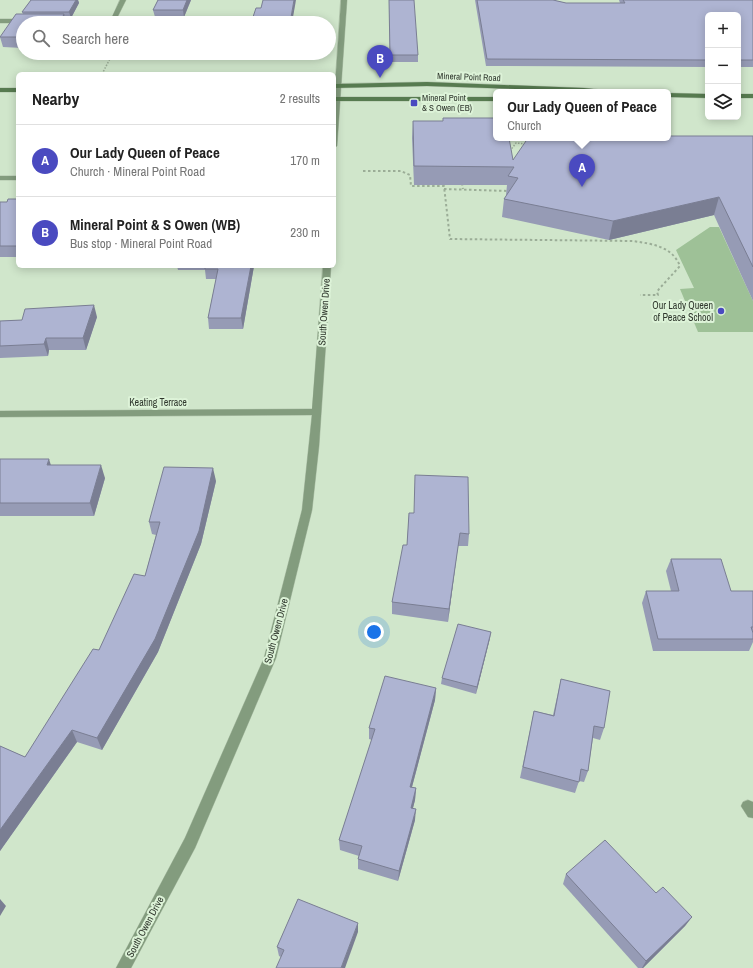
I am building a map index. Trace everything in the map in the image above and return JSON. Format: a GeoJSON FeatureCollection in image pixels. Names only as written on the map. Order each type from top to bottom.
{"type":"FeatureCollection","features":[{"type":"Feature","properties":{"kind":"main road","name":"Mineral Point Road"},"geometry":{"type":"LineString","coordinates":[[336,85],[427,84],[558,89]]}},
{"type":"Feature","properties":{"kind":"main road"},"geometry":{"type":"LineString","coordinates":[[0,90],[16,90]]}},
{"type":"Feature","properties":{"kind":"main road"},"geometry":{"type":"LineString","coordinates":[[671,95],[705,96]]}},
{"type":"Feature","properties":{"kind":"main road"},"geometry":{"type":"LineString","coordinates":[[741,96],[753,96]]}},
{"type":"Feature","properties":{"kind":"main road"},"geometry":{"type":"LineString","coordinates":[[336,99],[493,99]]}},
{"type":"Feature","properties":{"kind":"street"},"geometry":{"type":"LineString","coordinates":[[115,16],[123,0]]}},
{"type":"Feature","properties":{"kind":"street"},"geometry":{"type":"LineString","coordinates":[[336,99],[344,0]]}},
{"type":"Feature","properties":{"kind":"street"},"geometry":{"type":"LineString","coordinates":[[0,20],[16,20]]}},
{"type":"Feature","properties":{"kind":"street"},"geometry":{"type":"LineString","coordinates":[[0,178],[16,178]]}},
{"type":"Feature","properties":{"kind":"street","name":"South Owen Drive"},"geometry":{"type":"LineString","coordinates":[[123,968],[190,843],[270,658],[307,510],[327,268]]}},
{"type":"Feature","properties":{"kind":"street","name":"Keating Terrace"},"geometry":{"type":"LineString","coordinates":[[0,414],[316,412]]}},
{"type":"Feature","properties":{"kind":"path"},"geometry":{"type":"LineString","coordinates":[[103,72],[109,60]]}},
{"type":"Feature","properties":{"kind":"path"},"geometry":{"type":"LineString","coordinates":[[505,154],[516,143],[530,144]]}},
{"type":"Feature","properties":{"kind":"path"},"geometry":{"type":"LineString","coordinates":[[363,171],[401,171],[410,175],[412,186],[444,186],[450,239],[633,241],[662,247],[674,253],[680,266],[675,276],[659,288],[658,295],[640,295]]}},
{"type":"Feature","properties":{"kind":"path"},"geometry":{"type":"LineString","coordinates":[[462,182],[463,189]]}},
{"type":"Feature","properties":{"kind":"path"},"geometry":{"type":"LineString","coordinates":[[444,189],[508,191]]}},
{"type":"Feature","properties":{"kind":"green space"},"geometry":{"type":"Polygon","coordinates":[[[710,227],[719,227],[753,301],[753,332],[698,332],[680,289],[694,288],[676,250],[710,227]]]}},
{"type":"Feature","properties":{"kind":"building"},"geometry":{"type":"Polygon","coordinates":[[[31,0],[76,0],[69,12],[22,12],[31,0]]]}},
{"type":"Feature","properties":{"kind":"building"},"geometry":{"type":"Polygon","coordinates":[[[158,0],[187,0],[183,10],[153,10],[158,0]]]}},
{"type":"Feature","properties":{"kind":"building"},"geometry":{"type":"Polygon","coordinates":[[[263,0],[294,0],[291,16],[253,16],[256,8],[261,8],[263,0]]]}},
{"type":"Feature","properties":{"kind":"building"},"geometry":{"type":"Polygon","coordinates":[[[389,0],[414,0],[418,55],[390,55],[389,0]]]}},
{"type":"Feature","properties":{"kind":"building"},"geometry":{"type":"Polygon","coordinates":[[[477,0],[553,0],[566,3],[625,3],[623,0],[753,0],[753,60],[741,60],[741,12],[705,12],[705,60],[487,59],[477,0]]]}},
{"type":"Feature","properties":{"kind":"building"},"geometry":{"type":"Polygon","coordinates":[[[16,14],[64,14],[63,16],[16,16],[16,37],[0,37],[16,14]]]}},
{"type":"Feature","properties":{"kind":"building"},"geometry":{"type":"Polygon","coordinates":[[[443,118],[493,118],[493,141],[510,141],[513,160],[526,141],[671,141],[671,136],[753,136],[753,267],[719,197],[613,221],[504,199],[518,178],[508,176],[514,167],[414,166],[413,121],[443,121],[443,118]]]}},
{"type":"Feature","properties":{"kind":"building"},"geometry":{"type":"Polygon","coordinates":[[[8,199],[16,199],[16,246],[0,246],[0,202],[7,202],[8,199]]]}},
{"type":"Feature","properties":{"kind":"building"},"geometry":{"type":"Polygon","coordinates":[[[251,268],[241,318],[208,318],[218,269],[205,269],[251,268]]]}},
{"type":"Feature","properties":{"kind":"building"},"geometry":{"type":"Polygon","coordinates":[[[94,305],[83,338],[46,338],[44,344],[0,346],[0,321],[22,320],[25,309],[94,305]]]}},
{"type":"Feature","properties":{"kind":"building"},"geometry":{"type":"Polygon","coordinates":[[[0,459],[49,459],[47,465],[101,465],[90,503],[0,503],[0,459]]]}},
{"type":"Feature","properties":{"kind":"building"},"geometry":{"type":"Polygon","coordinates":[[[164,467],[213,468],[199,531],[155,639],[97,738],[72,730],[0,830],[0,746],[25,757],[93,649],[99,650],[134,574],[145,576],[160,522],[149,522],[164,467]]]}},
{"type":"Feature","properties":{"kind":"building"},"geometry":{"type":"Polygon","coordinates":[[[415,475],[468,477],[469,534],[460,533],[449,609],[392,602],[403,545],[407,545],[409,513],[414,513],[415,475]]]}},
{"type":"Feature","properties":{"kind":"building"},"geometry":{"type":"Polygon","coordinates":[[[671,559],[721,559],[731,591],[753,591],[753,627],[751,627],[753,639],[658,639],[646,591],[679,591],[671,559]]]}},
{"type":"Feature","properties":{"kind":"building"},"geometry":{"type":"Polygon","coordinates":[[[458,624],[491,632],[477,687],[442,678],[458,624]]]}},
{"type":"Feature","properties":{"kind":"building"},"geometry":{"type":"Polygon","coordinates":[[[385,676],[436,688],[410,787],[416,788],[411,808],[416,809],[399,871],[358,859],[362,846],[339,840],[375,729],[369,728],[385,676]]]}},
{"type":"Feature","properties":{"kind":"building"},"geometry":{"type":"Polygon","coordinates":[[[561,679],[610,691],[604,728],[594,726],[588,771],[581,769],[579,782],[523,767],[534,711],[554,716],[561,679]]]}},
{"type":"Feature","properties":{"kind":"building"},"geometry":{"type":"Polygon","coordinates":[[[605,840],[656,893],[663,887],[692,917],[646,961],[566,874],[605,840]]]}},
{"type":"Feature","properties":{"kind":"building"},"geometry":{"type":"Polygon","coordinates":[[[298,899],[358,923],[341,968],[276,968],[284,950],[277,947],[298,899]]]}},
{"type":"Feature","properties":{"kind":"place","name":"Mineral Point & S Owen (WB)"},"geometry":{"type":"Point","coordinates":[380,78]}},
{"type":"Feature","properties":{"kind":"place","name":"Mineral Point & S Owen (EB)"},"geometry":{"type":"Point","coordinates":[414,103]}},
{"type":"Feature","properties":{"kind":"place","name":"Our Lady Queen of Peace"},"geometry":{"type":"Point","coordinates":[582,187]}},
{"type":"Feature","properties":{"kind":"place","name":"Our Lady Queen of Peace School"},"geometry":{"type":"Point","coordinates":[721,311]}}]}
